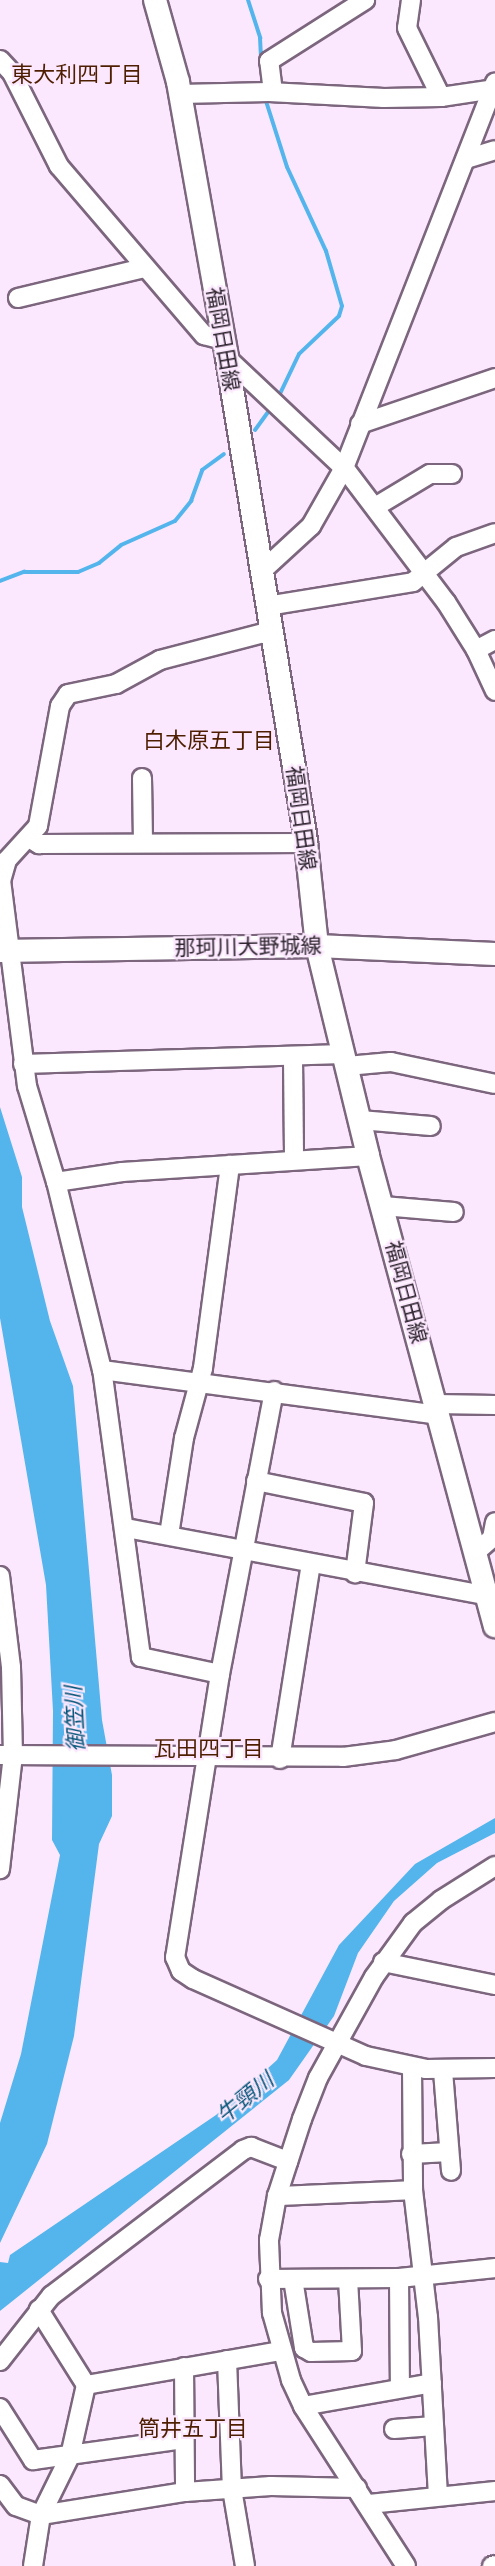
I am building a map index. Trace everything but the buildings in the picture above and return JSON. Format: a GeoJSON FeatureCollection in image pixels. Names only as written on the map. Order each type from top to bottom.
{"type":"FeatureCollection","features":[{"type":"Feature","properties":{"kind":"main road","name":"福岡日田線"},"geometry":{"type":"LineString","coordinates":[[155,0],[180,94],[225,349],[306,843],[317,946],[368,1156],[476,1552],[491,1596],[495,1626]]}},
{"type":"Feature","properties":{"kind":"main road","name":"那珂川大野城線"},"geometry":{"type":"LineString","coordinates":[[4,951],[317,946],[495,954]]}},
{"type":"Feature","properties":{"kind":"street"},"geometry":{"type":"LineString","coordinates":[[267,92],[269,62],[365,0]]}},
{"type":"Feature","properties":{"kind":"street"},"geometry":{"type":"LineString","coordinates":[[411,0],[407,28],[441,97]]}},
{"type":"Feature","properties":{"kind":"street"},"geometry":{"type":"LineString","coordinates":[[0,60],[12,73],[59,166],[144,268],[204,335],[225,349],[274,404],[344,468],[375,507],[423,571],[476,650],[495,691]]}},
{"type":"Feature","properties":{"kind":"street"},"geometry":{"type":"LineString","coordinates":[[180,94],[267,92],[441,97],[494,87]]}},
{"type":"Feature","properties":{"kind":"street"},"geometry":{"type":"LineString","coordinates":[[262,571],[311,526],[344,468],[494,87]]}},
{"type":"Feature","properties":{"kind":"street"},"geometry":{"type":"LineString","coordinates":[[466,159],[495,150]]}},
{"type":"Feature","properties":{"kind":"street"},"geometry":{"type":"LineString","coordinates":[[18,298],[144,268]]}},
{"type":"Feature","properties":{"kind":"street"},"geometry":{"type":"LineString","coordinates":[[360,424],[495,378]]}},
{"type":"Feature","properties":{"kind":"street"},"geometry":{"type":"LineString","coordinates":[[375,507],[430,474],[452,474]]}},
{"type":"Feature","properties":{"kind":"street"},"geometry":{"type":"LineString","coordinates":[[267,606],[413,582],[423,571],[456,547],[495,533]]}},
{"type":"Feature","properties":{"kind":"street"},"geometry":{"type":"LineString","coordinates":[[220,1674],[141,1657],[126,1528],[102,1370],[56,1182],[33,1113],[23,1064],[4,951],[1,872],[7,860],[38,826],[60,706],[68,694],[116,684],[160,660],[271,631]]}},
{"type":"Feature","properties":{"kind":"street"},"geometry":{"type":"LineString","coordinates":[[476,650],[495,640]]}},
{"type":"Feature","properties":{"kind":"street"},"geometry":{"type":"LineString","coordinates":[[142,778],[143,843]]}},
{"type":"Feature","properties":{"kind":"street"},"geometry":{"type":"LineString","coordinates":[[29,838],[39,844],[306,843]]}},
{"type":"Feature","properties":{"kind":"street"},"geometry":{"type":"LineString","coordinates":[[23,1064],[293,1058],[345,1060],[391,1062],[495,1084]]}},
{"type":"Feature","properties":{"kind":"street"},"geometry":{"type":"LineString","coordinates":[[293,1058],[294,1160]]}},
{"type":"Feature","properties":{"kind":"street"},"geometry":{"type":"LineString","coordinates":[[360,1120],[431,1126]]}},
{"type":"Feature","properties":{"kind":"street"},"geometry":{"type":"LineString","coordinates":[[56,1182],[122,1172],[368,1156]]}},
{"type":"Feature","properties":{"kind":"street"},"geometry":{"type":"LineString","coordinates":[[169,1535],[184,1438],[200,1382],[230,1165]]}},
{"type":"Feature","properties":{"kind":"street"},"geometry":{"type":"LineString","coordinates":[[383,1206],[454,1212]]}},
{"type":"Feature","properties":{"kind":"street"},"geometry":{"type":"LineString","coordinates":[[102,1370],[437,1409],[495,1405]]}},
{"type":"Feature","properties":{"kind":"street"},"geometry":{"type":"LineString","coordinates":[[274,1390],[220,1674],[175,1957],[181,1971],[193,1979],[335,2043],[412,2067],[443,2071],[495,2068]]}},
{"type":"Feature","properties":{"kind":"street"},"geometry":{"type":"LineString","coordinates":[[256,1481],[364,1503],[355,1572]]}},
{"type":"Feature","properties":{"kind":"street"},"geometry":{"type":"LineString","coordinates":[[476,1552],[492,1538],[495,1522]]}},
{"type":"Feature","properties":{"kind":"street"},"geometry":{"type":"LineString","coordinates":[[126,1528],[491,1596]]}},
{"type":"Feature","properties":{"kind":"street"},"geometry":{"type":"LineString","coordinates":[[280,1759],[311,1564]]}},
{"type":"Feature","properties":{"kind":"street"},"geometry":{"type":"LineString","coordinates":[[0,1576],[7,1755],[0,1869]]}},
{"type":"Feature","properties":{"kind":"street"},"geometry":{"type":"LineString","coordinates":[[7,1755],[280,1759],[343,1757],[396,1750],[495,1722]]}},
{"type":"Feature","properties":{"kind":"street"},"geometry":{"type":"LineString","coordinates":[[406,2566],[369,2504],[303,2406],[281,2351],[268,2279],[269,2240],[277,2196],[318,2078],[335,2043],[383,1962],[413,1923],[441,1900],[495,1866]]}},
{"type":"Feature","properties":{"kind":"street"},"geometry":{"type":"LineString","coordinates":[[383,1962],[495,1985]]}},
{"type":"Feature","properties":{"kind":"street"},"geometry":{"type":"LineString","coordinates":[[412,2067],[412,2190],[432,2383],[438,2496]]}},
{"type":"Feature","properties":{"kind":"street"},"geometry":{"type":"LineString","coordinates":[[443,2071],[451,2171]]}},
{"type":"Feature","properties":{"kind":"street"},"geometry":{"type":"LineString","coordinates":[[0,2361],[39,2310],[82,2270],[243,2150],[251,2147],[288,2162]]}},
{"type":"Feature","properties":{"kind":"street"},"geometry":{"type":"LineString","coordinates":[[411,2154],[449,2152]]}},
{"type":"Feature","properties":{"kind":"street"},"geometry":{"type":"LineString","coordinates":[[277,2196],[412,2190]]}},
{"type":"Feature","properties":{"kind":"street"},"geometry":{"type":"LineString","coordinates":[[268,2279],[422,2277],[495,2268]]}},
{"type":"Feature","properties":{"kind":"street"},"geometry":{"type":"LineString","coordinates":[[399,2278],[400,2388]]}},
{"type":"Feature","properties":{"kind":"street"},"geometry":{"type":"LineString","coordinates":[[293,2279],[304,2348],[311,2352],[352,2351],[348,2279]]}},
{"type":"Feature","properties":{"kind":"street"},"geometry":{"type":"LineString","coordinates":[[33,2566],[41,2515],[70,2456],[86,2385],[39,2310]]}},
{"type":"Feature","properties":{"kind":"street"},"geometry":{"type":"LineString","coordinates":[[86,2385],[281,2351]]}},
{"type":"Feature","properties":{"kind":"street"},"geometry":{"type":"LineString","coordinates":[[228,2360],[232,2489],[245,2566]]}},
{"type":"Feature","properties":{"kind":"street"},"geometry":{"type":"LineString","coordinates":[[184,2367],[185,2492]]}},
{"type":"Feature","properties":{"kind":"street"},"geometry":{"type":"LineString","coordinates":[[303,2406],[432,2383]]}},
{"type":"Feature","properties":{"kind":"street"},"geometry":{"type":"LineString","coordinates":[[0,2408],[33,2460],[184,2439]]}},
{"type":"Feature","properties":{"kind":"street"},"geometry":{"type":"LineString","coordinates":[[394,2429],[434,2426]]}},
{"type":"Feature","properties":{"kind":"street"},"geometry":{"type":"LineString","coordinates":[[2,2494],[16,2506],[41,2515],[185,2492],[232,2489],[357,2488]]}},
{"type":"Feature","properties":{"kind":"street"},"geometry":{"type":"LineString","coordinates":[[369,2504],[495,2491]]}},
{"type":"Feature","properties":{"kind":"water","name":"御笠川"},"geometry":{"type":"Polygon","coordinates":[[[0,1107],[22,1177],[22,1207],[50,1321],[73,1386],[102,1720],[112,1775],[112,1816],[99,1844],[74,2036],[47,2144],[0,2243],[0,2123],[21,2054],[60,1855],[52,1840],[53,1711],[46,1585],[0,1318],[0,1107]]]}},
{"type":"Feature","properties":{"kind":"water","name":"牛頸川"},"geometry":{"type":"Polygon","coordinates":[[[495,1818],[495,1833],[437,1863],[394,1901],[358,1953],[334,2016],[289,2080],[0,2311],[0,2262],[8,2263],[10,2255],[216,2115],[277,2060],[339,1945],[415,1864],[495,1818]]]}},
{"type":"Feature","properties":{"kind":"waterway"},"geometry":{"type":"LineString","coordinates":[[248,0],[260,38],[261,60]]}},
{"type":"Feature","properties":{"kind":"waterway"},"geometry":{"type":"LineString","coordinates":[[265,98],[287,167],[326,251],[342,306],[339,316],[299,354],[278,398]]}},
{"type":"Feature","properties":{"kind":"waterway"},"geometry":{"type":"LineString","coordinates":[[255,430],[272,407]]}},
{"type":"Feature","properties":{"kind":"waterway"},"geometry":{"type":"LineString","coordinates":[[0,581],[24,572],[78,572],[99,563],[121,545],[175,521],[191,501],[202,470],[224,454]]}},
{"type":"Feature","properties":{"kind":"district","name":"東大利四丁目"},"geometry":{"type":"Point","coordinates":[77,75]}},
{"type":"Feature","properties":{"kind":"district","name":"白木原五丁目"},"geometry":{"type":"Point","coordinates":[209,741]}},
{"type":"Feature","properties":{"kind":"district","name":"瓦田四丁目"},"geometry":{"type":"Point","coordinates":[209,1749]}},
{"type":"Feature","properties":{"kind":"district","name":"筒井五丁目"},"geometry":{"type":"Point","coordinates":[193,2429]}}]}
